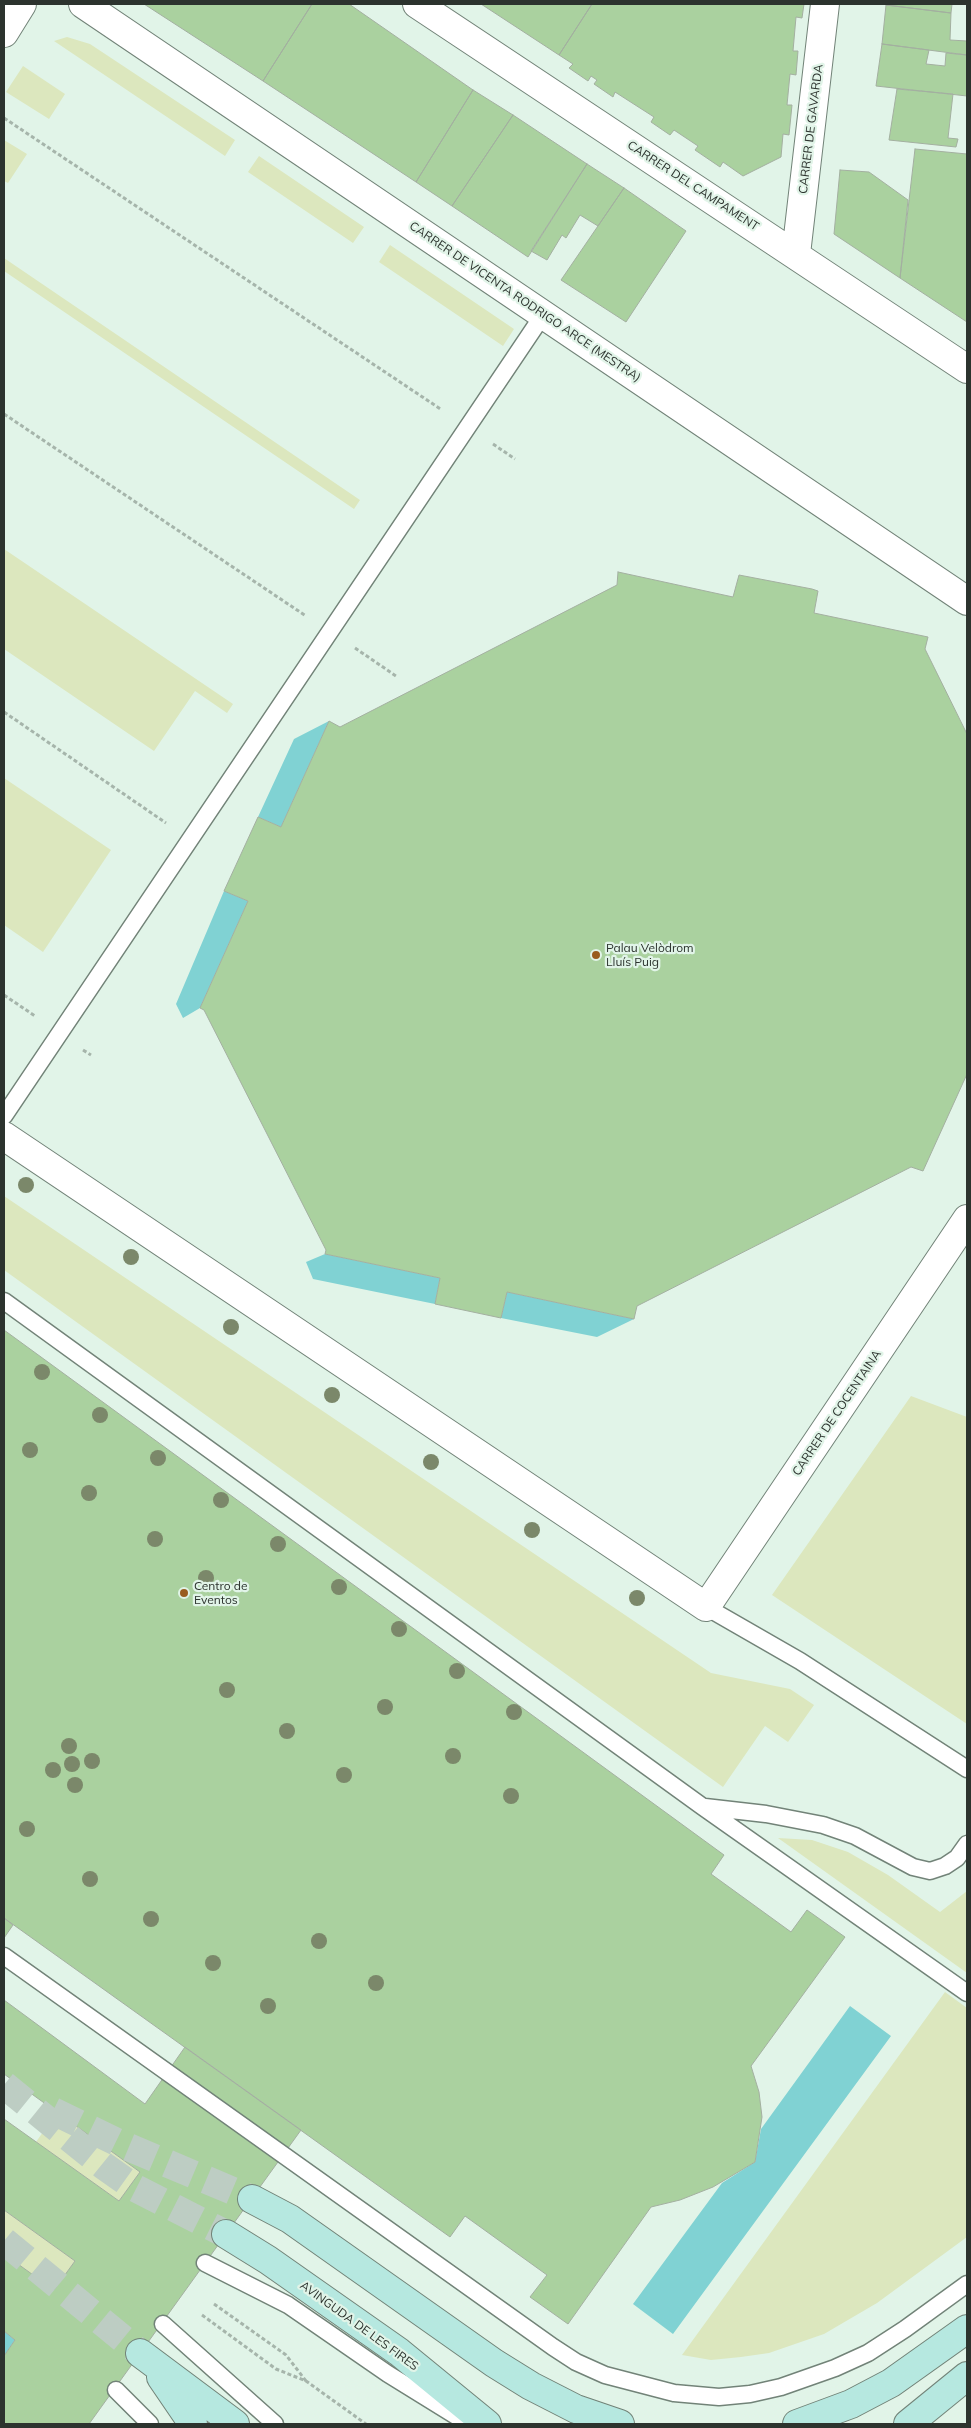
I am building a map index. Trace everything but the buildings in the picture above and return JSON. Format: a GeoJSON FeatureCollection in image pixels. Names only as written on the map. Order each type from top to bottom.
{"type":"FeatureCollection","features":[{"type":"Feature","properties":{"kind":"main road"},"geometry":{"type":"LineString","coordinates":[[252,2199],[290,2219],[494,2363],[531,2386],[576,2409],[620,2424]]}},
{"type":"Feature","properties":{"kind":"main road","name":"AVINGUDA DE LES FIRES"},"geometry":{"type":"LineString","coordinates":[[226,2234],[268,2260],[399,2352],[487,2424]]}},
{"type":"Feature","properties":{"kind":"main road"},"geometry":{"type":"LineString","coordinates":[[797,2424],[851,2404],[891,2383],[967,2328]]}},
{"type":"Feature","properties":{"kind":"main road"},"geometry":{"type":"LineString","coordinates":[[193,2424],[161,2377],[140,2353],[235,2424]]}},
{"type":"Feature","properties":{"kind":"main road"},"geometry":{"type":"LineString","coordinates":[[908,2424],[967,2376]]}},
{"type":"Feature","properties":{"kind":"street"},"geometry":{"type":"LineString","coordinates":[[4,33],[22,4]]}},
{"type":"Feature","properties":{"kind":"street","name":"CARRER DE VICENTA RODRIGO ARCE (MESTRA)"},"geometry":{"type":"LineString","coordinates":[[83,4],[967,601]]}},
{"type":"Feature","properties":{"kind":"street","name":"CARRER DEL CAMPAMENT"},"geometry":{"type":"LineString","coordinates":[[417,4],[967,368]]}},
{"type":"Feature","properties":{"kind":"street","name":"CARRER DE GAVARDA"},"geometry":{"type":"LineString","coordinates":[[796,254],[825,4]]}},
{"type":"Feature","properties":{"kind":"street"},"geometry":{"type":"LineString","coordinates":[[4,1136],[706,1607]]}},
{"type":"Feature","properties":{"kind":"street","name":"CARRER DE COCENTAINA"},"geometry":{"type":"LineString","coordinates":[[706,1607],[967,1219]]}},
{"type":"Feature","properties":{"kind":"lane"},"geometry":{"type":"LineString","coordinates":[[4,1116],[543,315]]}},
{"type":"Feature","properties":{"kind":"lane"},"geometry":{"type":"LineString","coordinates":[[4,1301],[703,1807],[967,1993]]}},
{"type":"Feature","properties":{"kind":"lane"},"geometry":{"type":"LineString","coordinates":[[706,1607],[800,1661],[967,1769]]}},
{"type":"Feature","properties":{"kind":"lane"},"geometry":{"type":"LineString","coordinates":[[703,1807],[766,1814],[823,1825],[856,1836],[913,1867],[930,1871],[945,1866],[957,1858],[967,1844]]}},
{"type":"Feature","properties":{"kind":"lane"},"geometry":{"type":"LineString","coordinates":[[4,1956],[553,2348],[576,2362],[605,2375],[674,2393],[719,2397],[750,2394],[781,2387],[835,2368],[868,2353],[967,2284]]}},
{"type":"Feature","properties":{"kind":"lane"},"geometry":{"type":"LineString","coordinates":[[205,2263],[288,2305],[388,2374],[469,2424]]}},
{"type":"Feature","properties":{"kind":"lane"},"geometry":{"type":"LineString","coordinates":[[163,2324],[275,2424]]}},
{"type":"Feature","properties":{"kind":"lane"},"geometry":{"type":"LineString","coordinates":[[116,2390],[150,2424]]}},
{"type":"Feature","properties":{"kind":"path"},"geometry":{"type":"LineString","coordinates":[[4,118],[515,460]]}},
{"type":"Feature","properties":{"kind":"path"},"geometry":{"type":"LineString","coordinates":[[4,414],[396,676]]}},
{"type":"Feature","properties":{"kind":"path"},"geometry":{"type":"LineString","coordinates":[[4,712],[190,839]]}},
{"type":"Feature","properties":{"kind":"path"},"geometry":{"type":"LineString","coordinates":[[213,2303],[286,2355],[306,2381]]}},
{"type":"Feature","properties":{"kind":"path"},"geometry":{"type":"LineString","coordinates":[[195,2311],[276,2369],[306,2381],[366,2424]]}},
{"type":"Feature","properties":{"kind":"green space"},"geometry":{"type":"Polygon","coordinates":[[[67,37],[90,44],[235,140],[225,156],[54,41],[67,37]]]}},
{"type":"Feature","properties":{"kind":"green space"},"geometry":{"type":"Polygon","coordinates":[[[23,66],[65,94],[49,119],[6,92],[23,66]]]}},
{"type":"Feature","properties":{"kind":"green space"},"geometry":{"type":"Polygon","coordinates":[[[4,140],[27,154],[8,183],[4,181],[4,140]]]}},
{"type":"Feature","properties":{"kind":"green space"},"geometry":{"type":"Polygon","coordinates":[[[259,156],[364,227],[353,243],[248,172],[259,156]]]}},
{"type":"Feature","properties":{"kind":"green space"},"geometry":{"type":"Polygon","coordinates":[[[390,245],[514,329],[503,346],[379,262],[390,245]]]}},
{"type":"Feature","properties":{"kind":"green space"},"geometry":{"type":"Polygon","coordinates":[[[4,258],[360,500],[354,509],[4,271],[4,258]]]}},
{"type":"Feature","properties":{"kind":"green space"},"geometry":{"type":"Polygon","coordinates":[[[4,549],[233,704],[227,713],[195,691],[154,751],[4,649],[4,549]]]}},
{"type":"Feature","properties":{"kind":"green space"},"geometry":{"type":"Polygon","coordinates":[[[4,778],[111,850],[43,952],[4,925],[4,778]]]}},
{"type":"Feature","properties":{"kind":"green space"},"geometry":{"type":"Polygon","coordinates":[[[4,1196],[711,1673],[790,1689],[814,1705],[788,1742],[765,1726],[723,1787],[4,1270],[4,1196]]]}},
{"type":"Feature","properties":{"kind":"green space"},"geometry":{"type":"Polygon","coordinates":[[[911,1396],[967,1417],[967,1724],[772,1595],[911,1396]]]}},
{"type":"Feature","properties":{"kind":"green space"},"geometry":{"type":"Polygon","coordinates":[[[778,1838],[812,1840],[848,1852],[888,1875],[940,1912],[967,1891],[967,1973],[778,1838]]]}},
{"type":"Feature","properties":{"kind":"green space"},"geometry":{"type":"Polygon","coordinates":[[[945,1992],[967,2008],[967,2237],[877,2303],[824,2334],[769,2353],[711,2360],[682,2355],[945,1992]]]}},
{"type":"Feature","properties":{"kind":"green space"},"geometry":{"type":"Polygon","coordinates":[[[57,2112],[140,2172],[119,2201],[36,2142],[57,2112]]]}},
{"type":"Feature","properties":{"kind":"green space"},"geometry":{"type":"Polygon","coordinates":[[[4,2210],[75,2261],[54,2290],[4,2254],[4,2210]]]}},
{"type":"Feature","properties":{"kind":"water"},"geometry":{"type":"Polygon","coordinates":[[[329,721],[281,827],[258,817],[294,739],[329,721]]]}},
{"type":"Feature","properties":{"kind":"water"},"geometry":{"type":"Polygon","coordinates":[[[224,891],[248,901],[200,1008],[183,1018],[176,1004],[224,891]]]}},
{"type":"Feature","properties":{"kind":"water"},"geometry":{"type":"Polygon","coordinates":[[[325,1254],[440,1278],[435,1304],[313,1279],[306,1262],[325,1254]]]}},
{"type":"Feature","properties":{"kind":"water"},"geometry":{"type":"Polygon","coordinates":[[[507,1292],[634,1319],[597,1337],[501,1318],[507,1292]]]}},
{"type":"Feature","properties":{"kind":"water"},"geometry":{"type":"Polygon","coordinates":[[[850,2006],[891,2036],[673,2334],[633,2304],[722,2183],[755,2162],[761,2129],[850,2006]]]}},
{"type":"Feature","properties":{"kind":"water"},"geometry":{"type":"Polygon","coordinates":[[[4,2331],[15,2340],[4,2356],[4,2331]]]}},
{"type":"Feature","properties":{"kind":"tunnel"},"geometry":{"type":"LineString","coordinates":[[4,2085],[104,2166],[135,2188],[226,2234]]}},
{"type":"Feature","properties":{"kind":"tunnel"},"geometry":{"type":"LineString","coordinates":[[53,2111],[121,2144],[252,2199]]}},
{"type":"Feature","properties":{"kind":"tunnel"},"geometry":{"type":"LineString","coordinates":[[4,2241],[140,2353]]}},
{"type":"Feature","properties":{"kind":"place","name":"Palau Velòdrom Lluís Puig"},"geometry":{"type":"Point","coordinates":[596,955]}},
{"type":"Feature","properties":{"kind":"place","name":"Centro de Eventos"},"geometry":{"type":"Point","coordinates":[184,1593]}}]}
